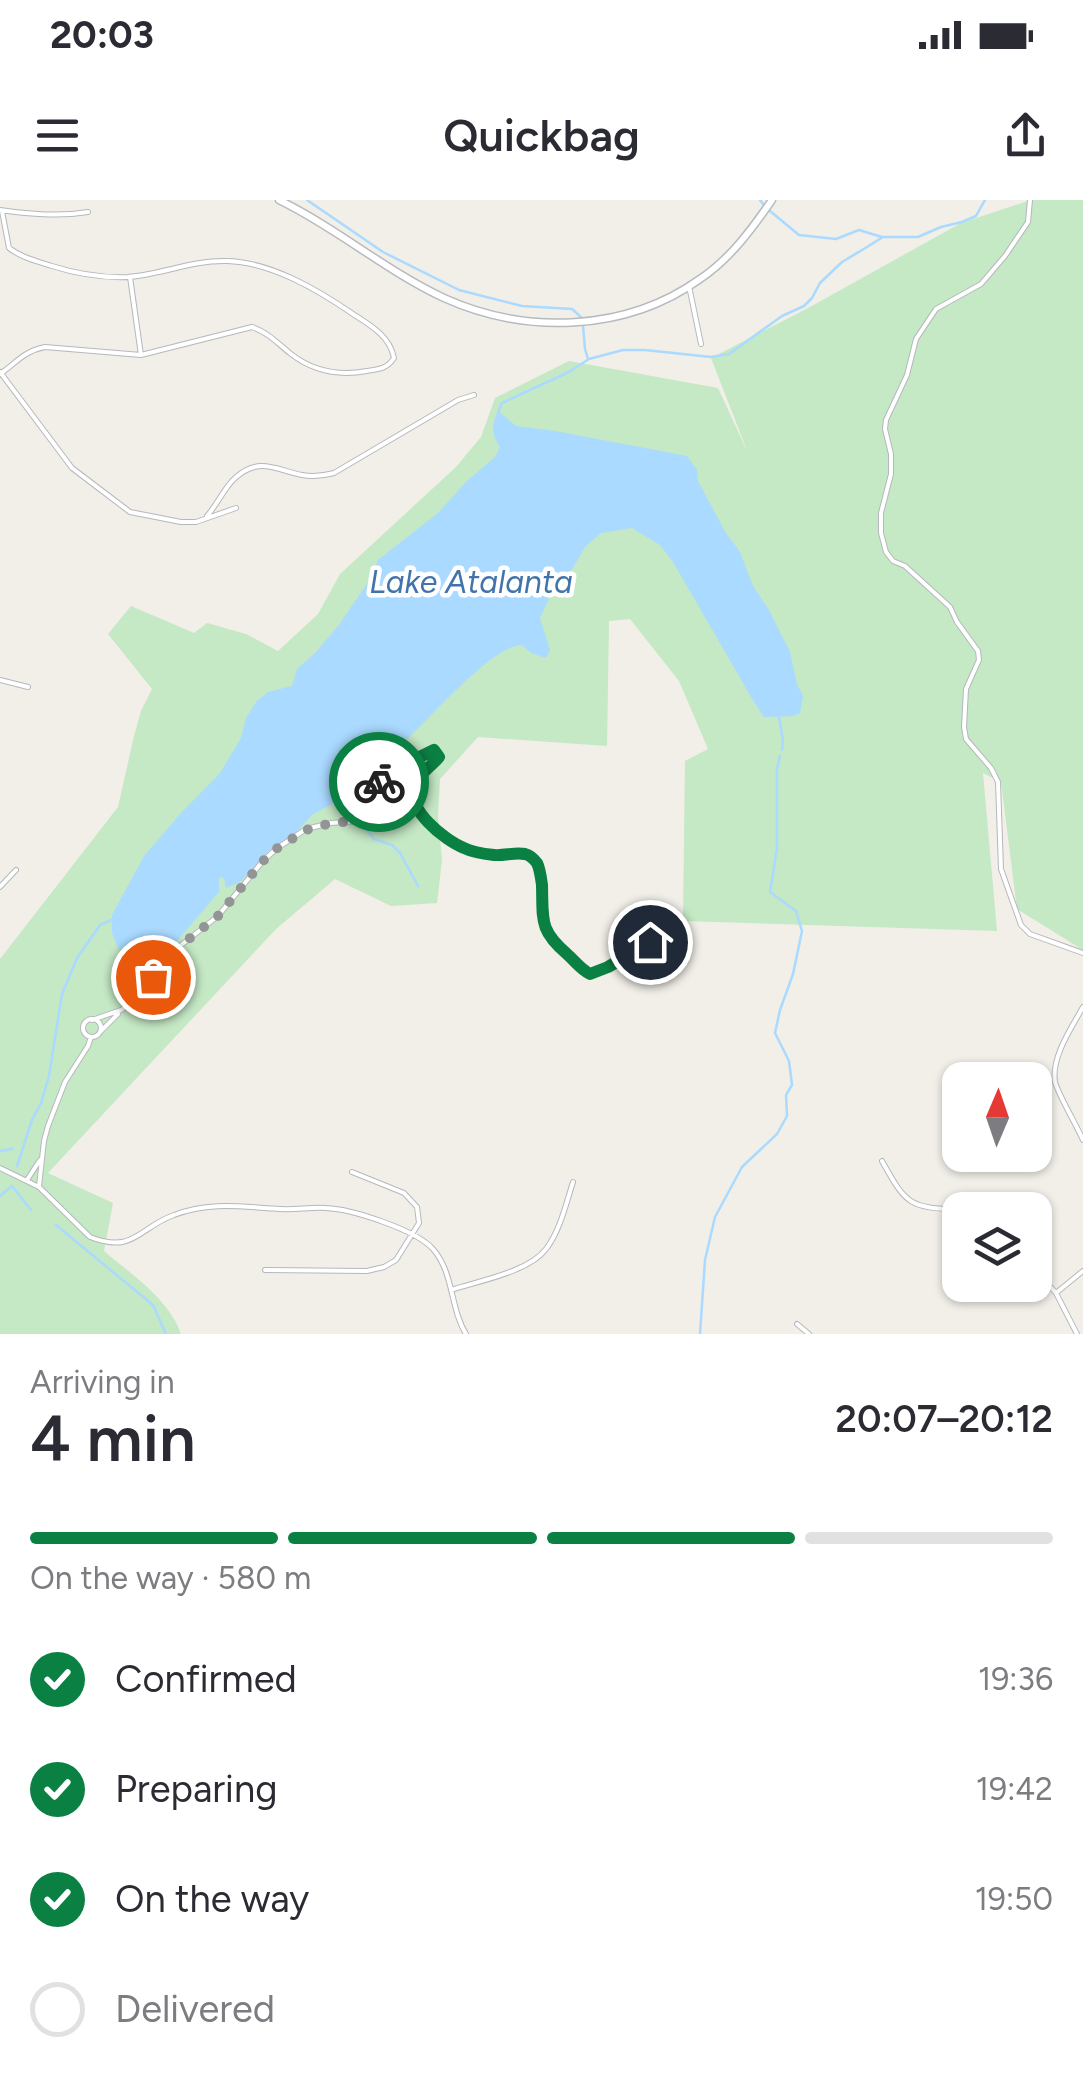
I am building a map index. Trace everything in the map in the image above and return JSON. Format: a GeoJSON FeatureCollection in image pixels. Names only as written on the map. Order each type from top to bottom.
{"type":"FeatureCollection","features":[{"type":"Feature","properties":{"kind":"main road"},"geometry":{"type":"LineString","coordinates":[[280,200],[442,297],[498,317],[564,323],[608,319],[640,310],[702,279],[748,233],[772,200]]}},
{"type":"Feature","properties":{"kind":"street"},"geometry":{"type":"LineString","coordinates":[[1030,200],[1028,222],[1005,256],[972,291],[936,310],[916,339],[907,375],[886,420],[891,474],[881,513],[881,533],[893,561],[906,566],[950,607],[978,651],[979,660],[966,690],[964,727],[966,739],[998,782],[1001,869],[1020,925],[1030,934],[1083,953]]}},
{"type":"Feature","properties":{"kind":"street"},"geometry":{"type":"LineString","coordinates":[[88,212],[69,215],[1,211],[6,240],[18,255],[81,275],[130,277],[187,263],[248,263],[304,283],[378,330],[389,344],[394,358],[384,368],[356,374],[332,373],[309,366],[266,332],[252,327],[141,355],[45,346],[21,355],[1,373],[72,468],[130,512],[196,522],[236,508]]}},
{"type":"Feature","properties":{"kind":"street"},"geometry":{"type":"LineString","coordinates":[[130,277],[141,355]]}},
{"type":"Feature","properties":{"kind":"street"},"geometry":{"type":"LineString","coordinates":[[689,286],[702,344]]}},
{"type":"Feature","properties":{"kind":"street"},"geometry":{"type":"LineString","coordinates":[[206,516],[234,479],[252,468],[273,466],[320,477],[334,473],[458,400],[474,395]]}},
{"type":"Feature","properties":{"kind":"street"},"geometry":{"type":"LineString","coordinates":[[0,680],[28,687]]}},
{"type":"Feature","properties":{"kind":"street"},"geometry":{"type":"LineString","coordinates":[[91,1037],[135,1001],[171,953],[218,916],[276,849],[306,830],[358,821],[368,812],[375,786],[387,773],[434,750],[439,757],[415,784],[412,796],[416,808],[463,848],[496,856],[525,854],[532,858],[541,878],[544,929],[583,971],[590,974],[608,967],[650,942]]}},
{"type":"Feature","properties":{"kind":"street"},"geometry":{"type":"LineString","coordinates":[[0,886],[16,870]]}},
{"type":"Feature","properties":{"kind":"street"},"geometry":{"type":"LineString","coordinates":[[1083,1007],[1063,1045],[1055,1081],[1083,1140]]}},
{"type":"Feature","properties":{"kind":"street"},"geometry":{"type":"LineString","coordinates":[[91,1037],[84,1032],[87,1022],[121,1010]]}},
{"type":"Feature","properties":{"kind":"street"},"geometry":{"type":"LineString","coordinates":[[92,1020],[100,1024],[100,1032]]}},
{"type":"Feature","properties":{"kind":"street"},"geometry":{"type":"LineString","coordinates":[[38,1187],[48,1126],[64,1082],[91,1037]]}},
{"type":"Feature","properties":{"kind":"street"},"geometry":{"type":"LineString","coordinates":[[27,1180],[42,1156]]}},
{"type":"Feature","properties":{"kind":"street"},"geometry":{"type":"LineString","coordinates":[[882,1160],[903,1197],[928,1209],[942,1209]]}},
{"type":"Feature","properties":{"kind":"street"},"geometry":{"type":"LineString","coordinates":[[0,1168],[38,1187],[90,1237],[101,1241],[126,1242],[177,1213],[225,1204],[292,1210],[339,1209],[396,1226],[431,1246],[444,1264],[466,1334]]}},
{"type":"Feature","properties":{"kind":"street"},"geometry":{"type":"LineString","coordinates":[[264,1270],[367,1271],[396,1260],[419,1223],[417,1206],[404,1193],[352,1172]]}},
{"type":"Feature","properties":{"kind":"street"},"geometry":{"type":"LineString","coordinates":[[452,1290],[534,1261],[552,1240],[573,1182]]}},
{"type":"Feature","properties":{"kind":"street"},"geometry":{"type":"LineString","coordinates":[[1056,1293],[1083,1271]]}},
{"type":"Feature","properties":{"kind":"street"},"geometry":{"type":"LineString","coordinates":[[1052,1289],[1077,1334]]}},
{"type":"Feature","properties":{"kind":"street"},"geometry":{"type":"LineString","coordinates":[[797,1324],[809,1334]]}},
{"type":"Feature","properties":{"kind":"green space"},"geometry":{"type":"Polygon","coordinates":[[[1031,200],[1083,200],[1083,950],[1017,909],[1001,782],[983,773],[997,931],[683,921],[685,761],[708,749],[679,681],[630,619],[609,621],[607,746],[478,737],[440,779],[442,860],[437,903],[391,906],[335,879],[276,929],[48,1173],[113,1203],[104,1251],[159,1299],[181,1334],[0,1334],[0,959],[118,807],[141,711],[152,689],[108,634],[131,606],[194,633],[207,623],[246,634],[278,651],[318,614],[340,574],[456,467],[481,437],[495,398],[569,361],[718,388],[748,453],[711,358],[961,223],[1031,200]]]}},
{"type":"Feature","properties":{"kind":"water","name":"Lake Atalanta"},"geometry":{"type":"Polygon","coordinates":[[[498,411],[516,426],[687,456],[790,652],[803,696],[800,713],[764,717],[660,545],[632,528],[601,533],[585,547],[549,598],[540,618],[550,650],[546,658],[522,645],[494,657],[406,740],[353,778],[353,789],[346,797],[313,814],[291,838],[268,851],[240,882],[226,888],[221,877],[219,892],[169,950],[119,950],[112,933],[112,915],[144,856],[220,773],[257,701],[268,692],[292,686],[297,669],[338,626],[369,581],[378,560],[438,513],[495,457],[500,447],[493,429],[498,411]]]}},
{"type":"Feature","properties":{"kind":"waterway"},"geometry":{"type":"LineString","coordinates":[[307,200],[383,252],[459,290],[522,306],[572,309],[581,317]]}},
{"type":"Feature","properties":{"kind":"waterway"},"geometry":{"type":"LineString","coordinates":[[760,200],[763,204]]}},
{"type":"Feature","properties":{"kind":"waterway"},"geometry":{"type":"LineString","coordinates":[[498,413],[502,403],[589,359],[623,350],[711,357],[729,354],[782,316],[804,306],[842,262],[883,237],[918,237],[962,222],[976,216],[985,200]]}},
{"type":"Feature","properties":{"kind":"waterway"},"geometry":{"type":"LineString","coordinates":[[770,211],[799,235],[836,239],[859,230],[882,237]]}},
{"type":"Feature","properties":{"kind":"waterway"},"geometry":{"type":"LineString","coordinates":[[583,326],[588,359]]}},
{"type":"Feature","properties":{"kind":"waterway"},"geometry":{"type":"LineString","coordinates":[[779,717],[782,750]]}},
{"type":"Feature","properties":{"kind":"waterway"},"geometry":{"type":"LineString","coordinates":[[700,1334],[705,1260],[715,1217],[742,1167],[777,1134],[787,1116],[786,1095],[792,1085],[789,1061],[775,1033],[802,931],[796,911],[770,892],[777,848],[780,756]]}},
{"type":"Feature","properties":{"kind":"waterway"},"geometry":{"type":"LineString","coordinates":[[346,797],[356,816]]}},
{"type":"Feature","properties":{"kind":"waterway"},"geometry":{"type":"LineString","coordinates":[[361,823],[374,839],[392,845],[400,853],[418,886]]}},
{"type":"Feature","properties":{"kind":"waterway"},"geometry":{"type":"LineString","coordinates":[[17,1166],[49,1076],[62,994],[77,958],[100,925],[114,919]]}},
{"type":"Feature","properties":{"kind":"waterway"},"geometry":{"type":"LineString","coordinates":[[0,1151],[12,1149]]}},
{"type":"Feature","properties":{"kind":"waterway"},"geometry":{"type":"LineString","coordinates":[[0,1196],[12,1186],[31,1210]]}},
{"type":"Feature","properties":{"kind":"waterway"},"geometry":{"type":"LineString","coordinates":[[56,1225],[153,1305],[166,1334]]}},
{"type":"Feature","properties":{"kind":"way so far"},"geometry":{"type":"LineString","coordinates":[[153,977],[171,953],[218,916],[276,849],[306,830],[358,821],[368,812],[379,782]]}},
{"type":"Feature","properties":{"kind":"route"},"geometry":{"type":"LineString","coordinates":[[379,782],[387,773],[434,750],[439,757],[415,784],[412,796],[416,808],[463,848],[496,856],[525,854],[532,858],[541,878],[544,929],[583,971],[590,974],[608,967],[650,942]]}}]}
